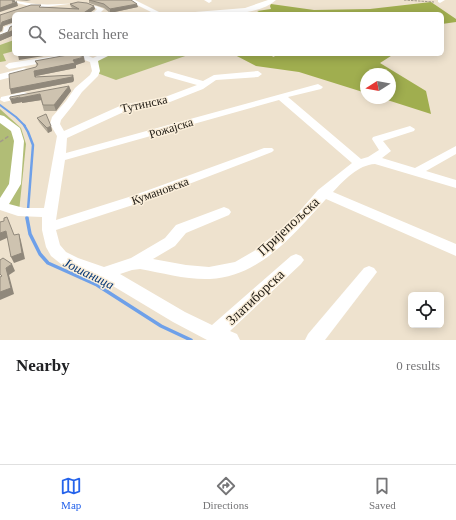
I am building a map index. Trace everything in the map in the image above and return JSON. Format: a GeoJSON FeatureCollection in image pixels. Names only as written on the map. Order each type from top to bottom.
{"type":"FeatureCollection","features":[{"type":"Feature","properties":{"kind":"street"},"geometry":{"type":"LineString","coordinates":[[8,0],[31,5],[51,5],[86,0],[101,9],[97,12]]}},
{"type":"Feature","properties":{"kind":"street"},"geometry":{"type":"LineString","coordinates":[[130,0],[156,12]]}},
{"type":"Feature","properties":{"kind":"street"},"geometry":{"type":"LineString","coordinates":[[220,12],[261,7],[273,0]]}},
{"type":"Feature","properties":{"kind":"street"},"geometry":{"type":"LineString","coordinates":[[18,10],[31,5]]}},
{"type":"Feature","properties":{"kind":"street"},"geometry":{"type":"LineString","coordinates":[[39,12],[51,5]]}},
{"type":"Feature","properties":{"kind":"street"},"geometry":{"type":"LineString","coordinates":[[245,10],[260,12]]}},
{"type":"Feature","properties":{"kind":"street"},"geometry":{"type":"LineString","coordinates":[[0,36],[12,26]]}},
{"type":"Feature","properties":{"kind":"street"},"geometry":{"type":"LineString","coordinates":[[9,66],[68,56]]}},
{"type":"Feature","properties":{"kind":"street"},"geometry":{"type":"LineString","coordinates":[[83,56],[94,61]]}},
{"type":"Feature","properties":{"kind":"street"},"geometry":{"type":"LineString","coordinates":[[94,61],[104,56]]}},
{"type":"Feature","properties":{"kind":"street"},"geometry":{"type":"LineString","coordinates":[[94,61],[96,73],[76,91],[70,103],[56,119],[55,124],[62,136],[56,179],[45,212],[55,251],[64,258],[104,274]]}},
{"type":"Feature","properties":{"kind":"street"},"geometry":{"type":"LineString","coordinates":[[0,77],[34,68],[37,62]]}},
{"type":"Feature","properties":{"kind":"street"},"geometry":{"type":"LineString","coordinates":[[168,74],[205,84]]}},
{"type":"Feature","properties":{"kind":"street","name":"Тутинска"},"geometry":{"type":"LineString","coordinates":[[62,136],[125,107],[167,100],[205,84],[214,78],[258,74]]}},
{"type":"Feature","properties":{"kind":"street"},"geometry":{"type":"LineString","coordinates":[[71,86],[84,84]]}},
{"type":"Feature","properties":{"kind":"street","name":"Рожајска"},"geometry":{"type":"LineString","coordinates":[[59,158],[318,87]]}},
{"type":"Feature","properties":{"kind":"street"},"geometry":{"type":"LineString","coordinates":[[4,99],[31,94]]}},
{"type":"Feature","properties":{"kind":"street"},"geometry":{"type":"LineString","coordinates":[[282,97],[359,163]]}},
{"type":"Feature","properties":{"kind":"street"},"geometry":{"type":"LineString","coordinates":[[0,118],[16,130],[18,141],[15,184],[9,196],[0,205],[12,211],[45,212]]}},
{"type":"Feature","properties":{"kind":"street"},"geometry":{"type":"LineString","coordinates":[[373,159],[385,151],[377,139],[410,129]]}},
{"type":"Feature","properties":{"kind":"street"},"geometry":{"type":"LineString","coordinates":[[416,172],[456,149]]}},
{"type":"Feature","properties":{"kind":"street","name":"Кумановска"},"geometry":{"type":"LineString","coordinates":[[50,234],[137,199],[268,150]]}},
{"type":"Feature","properties":{"kind":"street"},"geometry":{"type":"LineString","coordinates":[[373,159],[456,184]]}},
{"type":"Feature","properties":{"kind":"street","name":"Пријепољска"},"geometry":{"type":"LineString","coordinates":[[135,263],[207,273],[219,273],[238,268],[282,236],[335,182],[359,163],[373,159]]}},
{"type":"Feature","properties":{"kind":"street","name":"Пријепољска"},"geometry":{"type":"LineString","coordinates":[[323,193],[456,250]]}},
{"type":"Feature","properties":{"kind":"street","name":"Пријепољска"},"geometry":{"type":"LineString","coordinates":[[104,274],[135,263],[170,242],[181,229],[224,212]]}},
{"type":"Feature","properties":{"kind":"street","name":"Златиборска"},"geometry":{"type":"LineString","coordinates":[[104,274],[186,320],[223,337],[296,260]]}},
{"type":"Feature","properties":{"kind":"street"},"geometry":{"type":"LineString","coordinates":[[314,340],[369,272]]}},
{"type":"Feature","properties":{"kind":"path"},"geometry":{"type":"LineString","coordinates":[[404,0],[420,2],[441,1]]}},
{"type":"Feature","properties":{"kind":"path"},"geometry":{"type":"LineString","coordinates":[[0,142],[14,133]]}},
{"type":"Feature","properties":{"kind":"green space"},"geometry":{"type":"Polygon","coordinates":[[[431,2],[456,19],[456,22],[444,24],[444,12],[257,11],[271,9],[271,4],[314,10],[370,9],[431,2]]]}},
{"type":"Feature","properties":{"kind":"green space"},"geometry":{"type":"Polygon","coordinates":[[[12,41],[12,52],[3,54],[6,61],[0,62],[0,45],[12,41]]]}},
{"type":"Feature","properties":{"kind":"green space"},"geometry":{"type":"Polygon","coordinates":[[[106,56],[185,56],[116,80],[97,73],[97,60],[106,56]]]}},
{"type":"Feature","properties":{"kind":"green space"},"geometry":{"type":"Polygon","coordinates":[[[237,56],[391,56],[380,63],[388,68],[360,68],[360,91],[299,72],[256,66],[237,56]]]}},
{"type":"Feature","properties":{"kind":"green space"},"geometry":{"type":"Polygon","coordinates":[[[396,73],[426,91],[431,114],[396,103],[396,73]]]}},
{"type":"Feature","properties":{"kind":"green space"},"geometry":{"type":"Polygon","coordinates":[[[0,109],[21,128],[26,144],[19,212],[0,205],[0,109]]]}},
{"type":"Feature","properties":{"kind":"building"},"geometry":{"type":"Polygon","coordinates":[[[0,0],[11,0],[15,1],[12,2],[17,2],[0,8],[0,0]]]}},
{"type":"Feature","properties":{"kind":"building"},"geometry":{"type":"Polygon","coordinates":[[[89,0],[131,0],[137,4],[110,9],[104,4],[89,0]]]}},
{"type":"Feature","properties":{"kind":"building"},"geometry":{"type":"Polygon","coordinates":[[[78,2],[87,3],[94,6],[85,12],[12,12],[12,19],[2,22],[0,27],[0,15],[31,5],[41,5],[39,7],[79,9],[70,4],[78,2]]]}},
{"type":"Feature","properties":{"kind":"building"},"geometry":{"type":"Polygon","coordinates":[[[12,26],[12,31],[0,36],[8,32],[12,26]]]}},
{"type":"Feature","properties":{"kind":"building"},"geometry":{"type":"Polygon","coordinates":[[[62,56],[84,57],[73,60],[75,63],[34,71],[35,77],[73,75],[72,77],[10,89],[9,74],[36,67],[38,64],[35,61],[62,56]]]}},
{"type":"Feature","properties":{"kind":"building"},"geometry":{"type":"Polygon","coordinates":[[[69,86],[54,105],[43,105],[40,94],[10,99],[10,97],[69,86]]]}},
{"type":"Feature","properties":{"kind":"building"},"geometry":{"type":"Polygon","coordinates":[[[46,114],[51,126],[47,128],[37,118],[46,114]]]}},
{"type":"Feature","properties":{"kind":"building"},"geometry":{"type":"Polygon","coordinates":[[[7,217],[14,235],[19,234],[22,253],[11,257],[6,231],[0,233],[0,222],[4,221],[4,218],[7,217]]]}},
{"type":"Feature","properties":{"kind":"building"},"geometry":{"type":"Polygon","coordinates":[[[3,258],[12,264],[6,268],[11,288],[0,292],[0,277],[2,276],[0,274],[0,260],[3,258]]]}},
{"type":"Feature","properties":{"kind":"waterway","name":"Јошаница"},"geometry":{"type":"LineString","coordinates":[[0,105],[24,125]]}},
{"type":"Feature","properties":{"kind":"waterway","name":"Јошаница"},"geometry":{"type":"LineString","coordinates":[[24,125],[33,145],[28,210]]}},
{"type":"Feature","properties":{"kind":"waterway","name":"Јошаница"},"geometry":{"type":"LineString","coordinates":[[27,218],[30,234],[40,254],[48,263],[97,285],[161,326],[191,340]]}}]}
